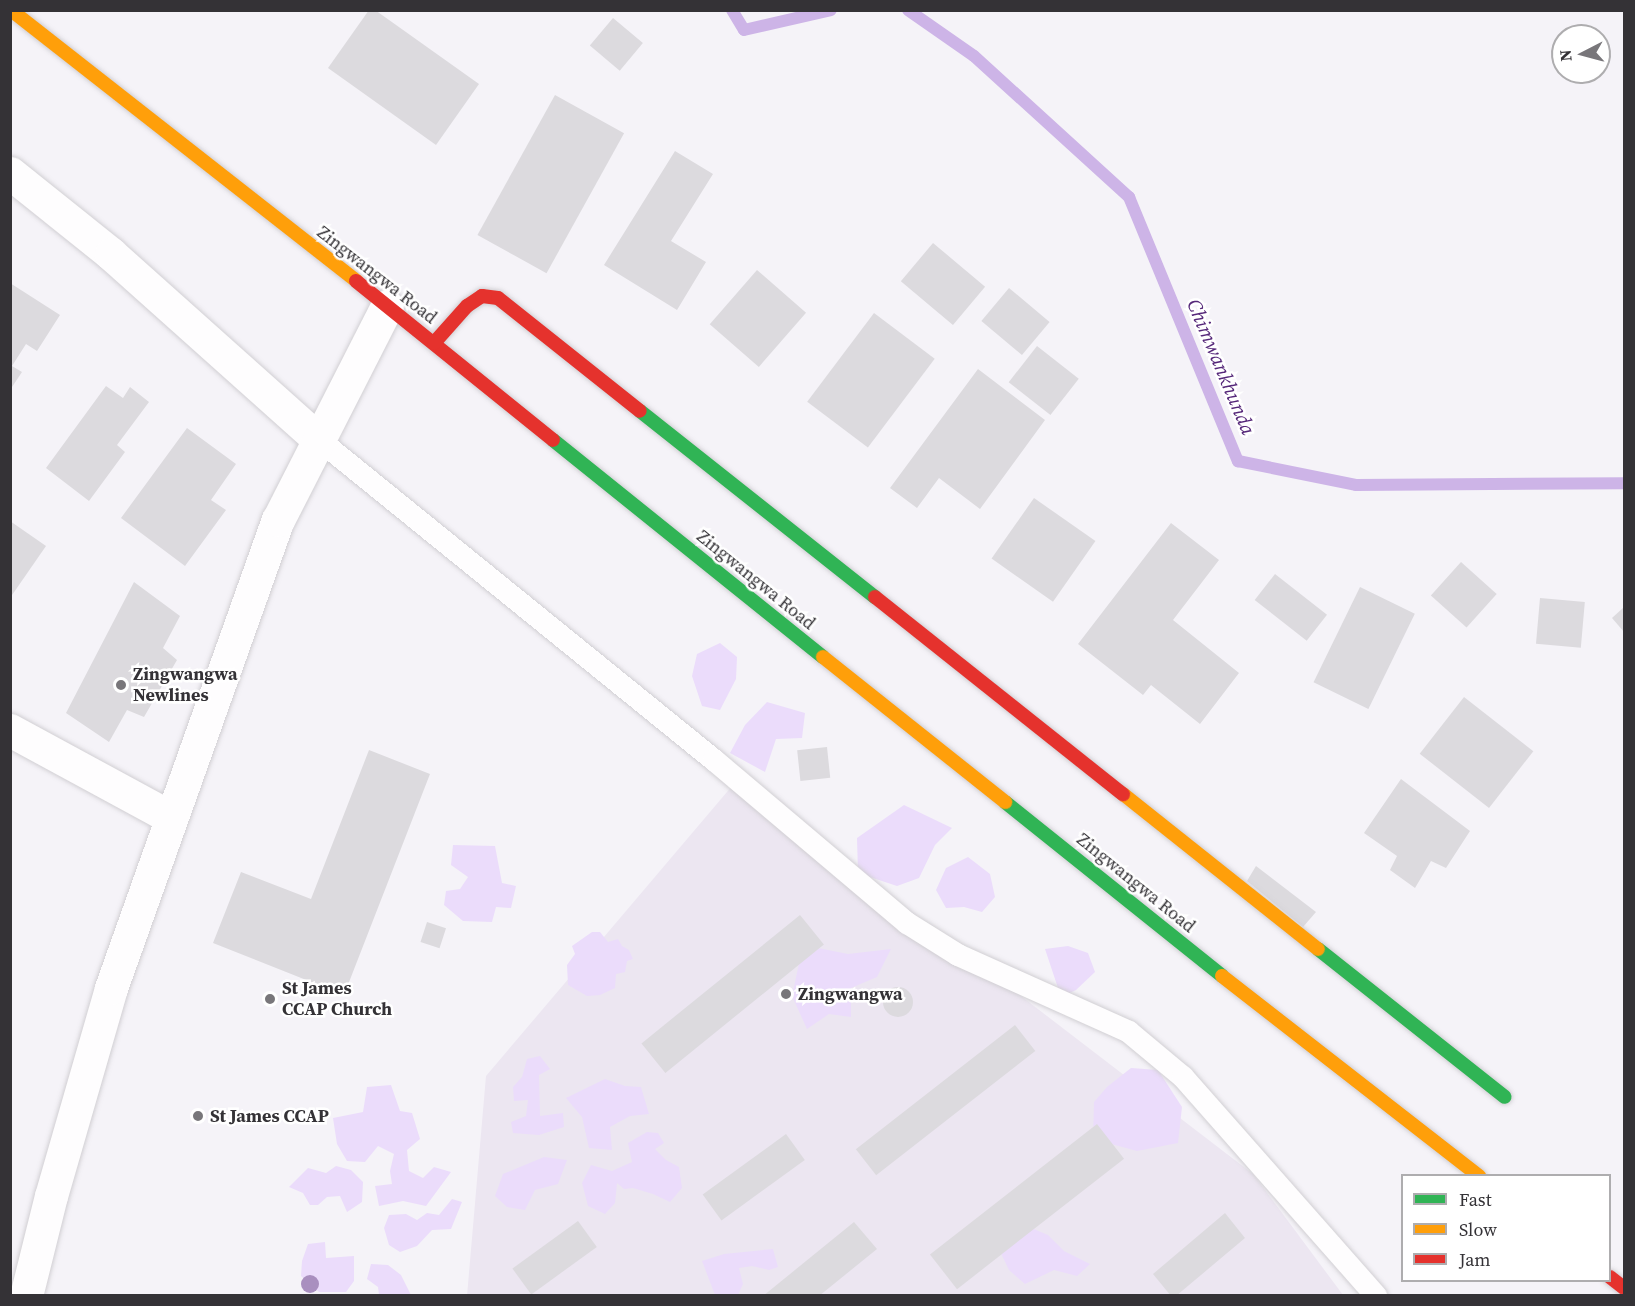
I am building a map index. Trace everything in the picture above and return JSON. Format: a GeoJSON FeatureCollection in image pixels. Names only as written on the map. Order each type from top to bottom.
{"type":"FeatureCollection","features":[{"type":"Feature","properties":{"kind":"street","name":"Zingwangwa Road"},"geometry":{"type":"LineString","coordinates":[[11,10],[434,343],[614,490],[1208,964],[1476,1174]]}},
{"type":"Feature","properties":{"kind":"street"},"geometry":{"type":"LineString","coordinates":[[10,173],[111,254],[318,439]]}},
{"type":"Feature","properties":{"kind":"street"},"geometry":{"type":"LineString","coordinates":[[434,343],[467,306],[482,296],[498,298],[1505,1097]]}},
{"type":"Feature","properties":{"kind":"street"},"geometry":{"type":"LineString","coordinates":[[26,1296],[51,1196],[111,988],[170,817],[278,520],[387,306]]}},
{"type":"Feature","properties":{"kind":"street"},"geometry":{"type":"LineString","coordinates":[[10,730],[170,817]]}},
{"type":"Feature","properties":{"kind":"street"},"geometry":{"type":"LineString","coordinates":[[1611,1277],[1624,1288]]}},
{"type":"Feature","properties":{"kind":"lane"},"geometry":{"type":"LineString","coordinates":[[318,439],[714,760],[908,923],[958,955],[1130,1032],[1183,1077],[1376,1296]]}},
{"type":"Feature","properties":{"kind":"shaded area"},"geometry":{"type":"Polygon","coordinates":[[[720,643],[737,657],[736,679],[720,710],[702,706],[692,676],[697,654],[720,643]]]}},
{"type":"Feature","properties":{"kind":"shaded area"},"geometry":{"type":"Polygon","coordinates":[[[767,702],[805,713],[802,738],[776,739],[765,772],[730,753],[745,725],[767,702]]]}},
{"type":"Feature","properties":{"kind":"shaded area","name":"Zingwangwa"},"geometry":{"type":"Polygon","coordinates":[[[738,779],[1253,1174],[1343,1295],[467,1296],[486,1076],[738,779]]]}},
{"type":"Feature","properties":{"kind":"shaded area"},"geometry":{"type":"Polygon","coordinates":[[[904,805],[952,828],[935,845],[919,878],[897,886],[858,873],[857,838],[904,805]]]}},
{"type":"Feature","properties":{"kind":"shaded area"},"geometry":{"type":"Polygon","coordinates":[[[453,845],[495,846],[502,883],[516,886],[511,908],[496,907],[492,922],[463,921],[444,905],[446,891],[460,889],[468,877],[451,865],[453,845]]]}},
{"type":"Feature","properties":{"kind":"shaded area"},"geometry":{"type":"Polygon","coordinates":[[[968,857],[990,874],[995,897],[982,912],[964,907],[946,908],[936,890],[946,868],[968,857]]]}},
{"type":"Feature","properties":{"kind":"shaded area"},"geometry":{"type":"Polygon","coordinates":[[[592,932],[600,932],[608,942],[618,939],[622,946],[629,950],[633,959],[627,961],[625,972],[616,974],[615,988],[600,995],[587,996],[568,985],[567,965],[575,954],[572,946],[592,932]]]}},
{"type":"Feature","properties":{"kind":"shaded area"},"geometry":{"type":"Polygon","coordinates":[[[803,945],[848,954],[891,949],[877,977],[851,988],[851,1017],[829,1014],[807,1029],[792,996],[803,945]]]}},
{"type":"Feature","properties":{"kind":"shaded area"},"geometry":{"type":"Polygon","coordinates":[[[1068,946],[1088,953],[1095,972],[1076,990],[1061,997],[1045,949],[1068,946]]]}},
{"type":"Feature","properties":{"kind":"shaded area"},"geometry":{"type":"Polygon","coordinates":[[[540,1056],[550,1069],[539,1075],[540,1116],[563,1113],[564,1127],[539,1135],[513,1133],[511,1122],[526,1116],[528,1100],[514,1101],[513,1087],[522,1077],[527,1059],[540,1056]]]}},
{"type":"Feature","properties":{"kind":"shaded area"},"geometry":{"type":"Polygon","coordinates":[[[1131,1068],[1158,1070],[1182,1107],[1178,1143],[1137,1151],[1093,1139],[1094,1102],[1107,1087],[1131,1068]]]}},
{"type":"Feature","properties":{"kind":"shaded area"},"geometry":{"type":"Polygon","coordinates":[[[605,1079],[625,1086],[641,1087],[649,1114],[630,1116],[610,1127],[612,1150],[589,1148],[582,1117],[566,1098],[605,1079]]]}},
{"type":"Feature","properties":{"kind":"shaded area"},"geometry":{"type":"Polygon","coordinates":[[[391,1085],[400,1111],[412,1113],[420,1139],[407,1150],[409,1171],[423,1178],[434,1167],[451,1172],[426,1206],[403,1201],[379,1206],[375,1186],[392,1184],[390,1171],[394,1154],[378,1146],[365,1162],[347,1161],[337,1144],[333,1118],[363,1112],[367,1087],[391,1085]]]}},
{"type":"Feature","properties":{"kind":"shaded area"},"geometry":{"type":"Polygon","coordinates":[[[647,1132],[658,1133],[664,1143],[655,1149],[666,1160],[679,1167],[682,1188],[670,1202],[633,1188],[624,1189],[617,1183],[615,1203],[605,1214],[588,1206],[582,1183],[591,1165],[612,1171],[632,1162],[628,1143],[647,1132]]]}},
{"type":"Feature","properties":{"kind":"shaded area"},"geometry":{"type":"Polygon","coordinates":[[[544,1157],[567,1160],[558,1184],[535,1190],[525,1210],[507,1207],[495,1196],[503,1174],[544,1157]]]}},
{"type":"Feature","properties":{"kind":"shaded area"},"geometry":{"type":"Polygon","coordinates":[[[336,1166],[351,1170],[363,1182],[362,1202],[347,1212],[340,1196],[327,1197],[318,1205],[310,1205],[303,1193],[289,1187],[308,1168],[326,1173],[336,1166]]]}},
{"type":"Feature","properties":{"kind":"shaded area"},"geometry":{"type":"Polygon","coordinates":[[[452,1199],[462,1202],[451,1229],[432,1230],[417,1246],[400,1252],[389,1245],[384,1228],[389,1215],[406,1214],[417,1220],[427,1213],[439,1215],[452,1199]]]}},
{"type":"Feature","properties":{"kind":"shaded area"},"geometry":{"type":"Polygon","coordinates":[[[1024,1225],[1048,1235],[1064,1251],[1090,1264],[1077,1276],[1054,1270],[1025,1284],[1009,1270],[996,1243],[1024,1225]]]}},
{"type":"Feature","properties":{"kind":"shaded area"},"geometry":{"type":"Polygon","coordinates":[[[325,1242],[326,1258],[354,1256],[354,1281],[346,1292],[319,1292],[301,1276],[302,1261],[308,1244],[325,1242]]]}},
{"type":"Feature","properties":{"kind":"shaded area"},"geometry":{"type":"Polygon","coordinates":[[[773,1249],[778,1267],[769,1270],[752,1266],[739,1268],[743,1284],[738,1295],[715,1295],[702,1261],[724,1254],[773,1249]]]}},
{"type":"Feature","properties":{"kind":"shaded area"},"geometry":{"type":"Polygon","coordinates":[[[371,1264],[388,1265],[401,1275],[411,1295],[379,1295],[378,1287],[367,1279],[371,1264]]]}},
{"type":"Feature","properties":{"kind":"building"},"geometry":{"type":"Polygon","coordinates":[[[369,10],[375,10],[479,84],[436,145],[328,68],[369,10]]]}},
{"type":"Feature","properties":{"kind":"building"},"geometry":{"type":"Polygon","coordinates":[[[613,18],[643,43],[620,71],[590,46],[613,18]]]}},
{"type":"Feature","properties":{"kind":"building"},"geometry":{"type":"Polygon","coordinates":[[[555,95],[624,133],[547,273],[477,235],[555,95]]]}},
{"type":"Feature","properties":{"kind":"building"},"geometry":{"type":"Polygon","coordinates":[[[675,151],[713,174],[671,241],[706,262],[677,310],[604,265],[675,151]]]}},
{"type":"Feature","properties":{"kind":"building"},"geometry":{"type":"Polygon","coordinates":[[[933,243],[985,287],[953,325],[901,281],[933,243]]]}},
{"type":"Feature","properties":{"kind":"building"},"geometry":{"type":"Polygon","coordinates":[[[757,270],[806,313],[759,367],[710,324],[757,270]]]}},
{"type":"Feature","properties":{"kind":"building"},"geometry":{"type":"Polygon","coordinates":[[[10,283],[60,315],[37,351],[26,344],[12,366],[22,372],[10,390],[10,283]]]}},
{"type":"Feature","properties":{"kind":"building"},"geometry":{"type":"Polygon","coordinates":[[[1009,288],[1050,322],[1022,355],[981,321],[1009,288]]]}},
{"type":"Feature","properties":{"kind":"building"},"geometry":{"type":"Polygon","coordinates":[[[874,313],[935,359],[868,447],[807,402],[874,313]]]}},
{"type":"Feature","properties":{"kind":"building"},"geometry":{"type":"Polygon","coordinates":[[[1037,346],[1079,379],[1050,415],[1009,382],[1037,346]]]}},
{"type":"Feature","properties":{"kind":"building"},"geometry":{"type":"Polygon","coordinates":[[[978,369],[1045,420],[980,509],[939,478],[917,508],[890,488],[978,369]]]}},
{"type":"Feature","properties":{"kind":"building"},"geometry":{"type":"Polygon","coordinates":[[[106,386],[123,398],[130,387],[149,402],[117,445],[125,452],[89,501],[46,468],[106,386]]]}},
{"type":"Feature","properties":{"kind":"building"},"geometry":{"type":"Polygon","coordinates":[[[187,428],[236,464],[211,500],[226,510],[185,566],[121,518],[187,428]]]}},
{"type":"Feature","properties":{"kind":"building"},"geometry":{"type":"Polygon","coordinates":[[[1034,498],[1095,541],[1053,602],[992,559],[1034,498]]]}},
{"type":"Feature","properties":{"kind":"building"},"geometry":{"type":"Polygon","coordinates":[[[10,521],[46,546],[10,598],[10,521]]]}},
{"type":"Feature","properties":{"kind":"building"},"geometry":{"type":"Polygon","coordinates":[[[1171,523],[1219,560],[1173,620],[1239,673],[1200,724],[1151,685],[1143,695],[1078,644],[1171,523]]]}},
{"type":"Feature","properties":{"kind":"building"},"geometry":{"type":"Polygon","coordinates":[[[1461,562],[1497,594],[1467,628],[1431,595],[1461,562]]]}},
{"type":"Feature","properties":{"kind":"building"},"geometry":{"type":"Polygon","coordinates":[[[1275,574],[1327,615],[1307,641],[1255,600],[1275,574]]]}},
{"type":"Feature","properties":{"kind":"building","name":"Zingwangwa Newlines"},"geometry":{"type":"Polygon","coordinates":[[[134,582],[180,616],[163,648],[177,660],[144,717],[127,710],[109,742],[66,713],[134,582]]]}},
{"type":"Feature","properties":{"kind":"building"},"geometry":{"type":"Polygon","coordinates":[[[1360,587],[1415,614],[1368,709],[1314,682],[1360,587]]]}},
{"type":"Feature","properties":{"kind":"building"},"geometry":{"type":"Polygon","coordinates":[[[1540,598],[1585,602],[1581,648],[1536,644],[1540,598]]]}},
{"type":"Feature","properties":{"kind":"building"},"geometry":{"type":"Polygon","coordinates":[[[1624,607],[1624,632],[1612,618],[1624,607]]]}},
{"type":"Feature","properties":{"kind":"building"},"geometry":{"type":"Polygon","coordinates":[[[1464,697],[1533,751],[1489,808],[1420,754],[1464,697]]]}},
{"type":"Feature","properties":{"kind":"building"},"geometry":{"type":"Polygon","coordinates":[[[827,747],[830,778],[800,781],[797,750],[827,747]]]}},
{"type":"Feature","properties":{"kind":"building"},"geometry":{"type":"Polygon","coordinates":[[[369,750],[430,774],[344,995],[213,943],[241,872],[311,899],[369,750]]]}},
{"type":"Feature","properties":{"kind":"building"},"geometry":{"type":"Polygon","coordinates":[[[1401,779],[1470,831],[1446,868],[1431,861],[1415,888],[1390,870],[1397,856],[1364,833],[1401,779]]]}},
{"type":"Feature","properties":{"kind":"building"},"geometry":{"type":"Polygon","coordinates":[[[1256,866],[1316,912],[1303,927],[1247,881],[1256,866]]]}},
{"type":"Feature","properties":{"kind":"building"},"geometry":{"type":"Polygon","coordinates":[[[800,915],[824,945],[665,1073],[641,1043],[800,915]]]}},
{"type":"Feature","properties":{"kind":"building"},"geometry":{"type":"Polygon","coordinates":[[[427,922],[446,928],[440,948],[421,942],[427,922]]]}},
{"type":"Feature","properties":{"kind":"building"},"geometry":{"type":"Polygon","coordinates":[[[898,987],[904,988],[912,996],[912,1008],[904,1016],[898,1017],[892,1016],[884,1008],[883,1002],[884,996],[892,988],[898,987]]]}},
{"type":"Feature","properties":{"kind":"building"},"geometry":{"type":"Polygon","coordinates":[[[1015,1025],[1035,1051],[876,1175],[856,1149],[1015,1025]]]}},
{"type":"Feature","properties":{"kind":"building"},"geometry":{"type":"Polygon","coordinates":[[[1097,1124],[1124,1159],[957,1289],[930,1255],[1097,1124]]]}},
{"type":"Feature","properties":{"kind":"building"},"geometry":{"type":"Polygon","coordinates":[[[786,1134],[805,1160],[721,1220],[703,1195],[786,1134]]]}},
{"type":"Feature","properties":{"kind":"building"},"geometry":{"type":"Polygon","coordinates":[[[1225,1213],[1245,1238],[1176,1296],[1171,1296],[1153,1274],[1225,1213]]]}},
{"type":"Feature","properties":{"kind":"building"},"geometry":{"type":"Polygon","coordinates":[[[578,1221],[597,1247],[531,1294],[512,1269],[578,1221]]]}},
{"type":"Feature","properties":{"kind":"building"},"geometry":{"type":"Polygon","coordinates":[[[854,1222],[877,1249],[819,1296],[763,1296],[854,1222]]]}},
{"type":"Feature","properties":{"kind":"waterway","name":"Chimwankhunda"},"geometry":{"type":"LineString","coordinates":[[732,10],[744,30],[831,10]]}},
{"type":"Feature","properties":{"kind":"waterway","name":"Chimwankhunda"},"geometry":{"type":"LineString","coordinates":[[908,10],[974,56],[1129,197],[1238,461],[1356,485],[1624,483]]}},
{"type":"Feature","properties":{"kind":"traffic: fast"},"geometry":{"type":"LineString","coordinates":[[640,411],[875,597]]}},
{"type":"Feature","properties":{"kind":"traffic: fast"},"geometry":{"type":"LineString","coordinates":[[553,440],[823,657]]}},
{"type":"Feature","properties":{"kind":"traffic: fast"},"geometry":{"type":"LineString","coordinates":[[1005,802],[1222,976]]}},
{"type":"Feature","properties":{"kind":"traffic: fast"},"geometry":{"type":"LineString","coordinates":[[1318,949],[1505,1097]]}},
{"type":"Feature","properties":{"kind":"traffic: slow"},"geometry":{"type":"LineString","coordinates":[[11,10],[356,281]]}},
{"type":"Feature","properties":{"kind":"traffic: slow"},"geometry":{"type":"LineString","coordinates":[[823,657],[1005,802]]}},
{"type":"Feature","properties":{"kind":"traffic: slow"},"geometry":{"type":"LineString","coordinates":[[1123,794],[1318,949]]}},
{"type":"Feature","properties":{"kind":"traffic: slow"},"geometry":{"type":"LineString","coordinates":[[1222,976],[1476,1174]]}},
{"type":"Feature","properties":{"kind":"traffic: jam"},"geometry":{"type":"LineString","coordinates":[[356,281],[553,440]]}},
{"type":"Feature","properties":{"kind":"traffic: jam"},"geometry":{"type":"LineString","coordinates":[[434,343],[467,306],[482,296],[498,298],[640,411]]}},
{"type":"Feature","properties":{"kind":"traffic: jam"},"geometry":{"type":"LineString","coordinates":[[875,597],[1123,794]]}},
{"type":"Feature","properties":{"kind":"traffic: jam"},"geometry":{"type":"LineString","coordinates":[[1611,1278],[1624,1288]]}},
{"type":"Feature","properties":{"kind":"place","name":"Zingwangwa Newlines"},"geometry":{"type":"Point","coordinates":[121,685]}},
{"type":"Feature","properties":{"kind":"place","name":"Zingwangwa"},"geometry":{"type":"Point","coordinates":[786,994]}},
{"type":"Feature","properties":{"kind":"place","name":"St James CCAP Church"},"geometry":{"type":"Point","coordinates":[270,999]}},
{"type":"Feature","properties":{"kind":"place","name":"St James CCAP"},"geometry":{"type":"Point","coordinates":[198,1116]}}]}
